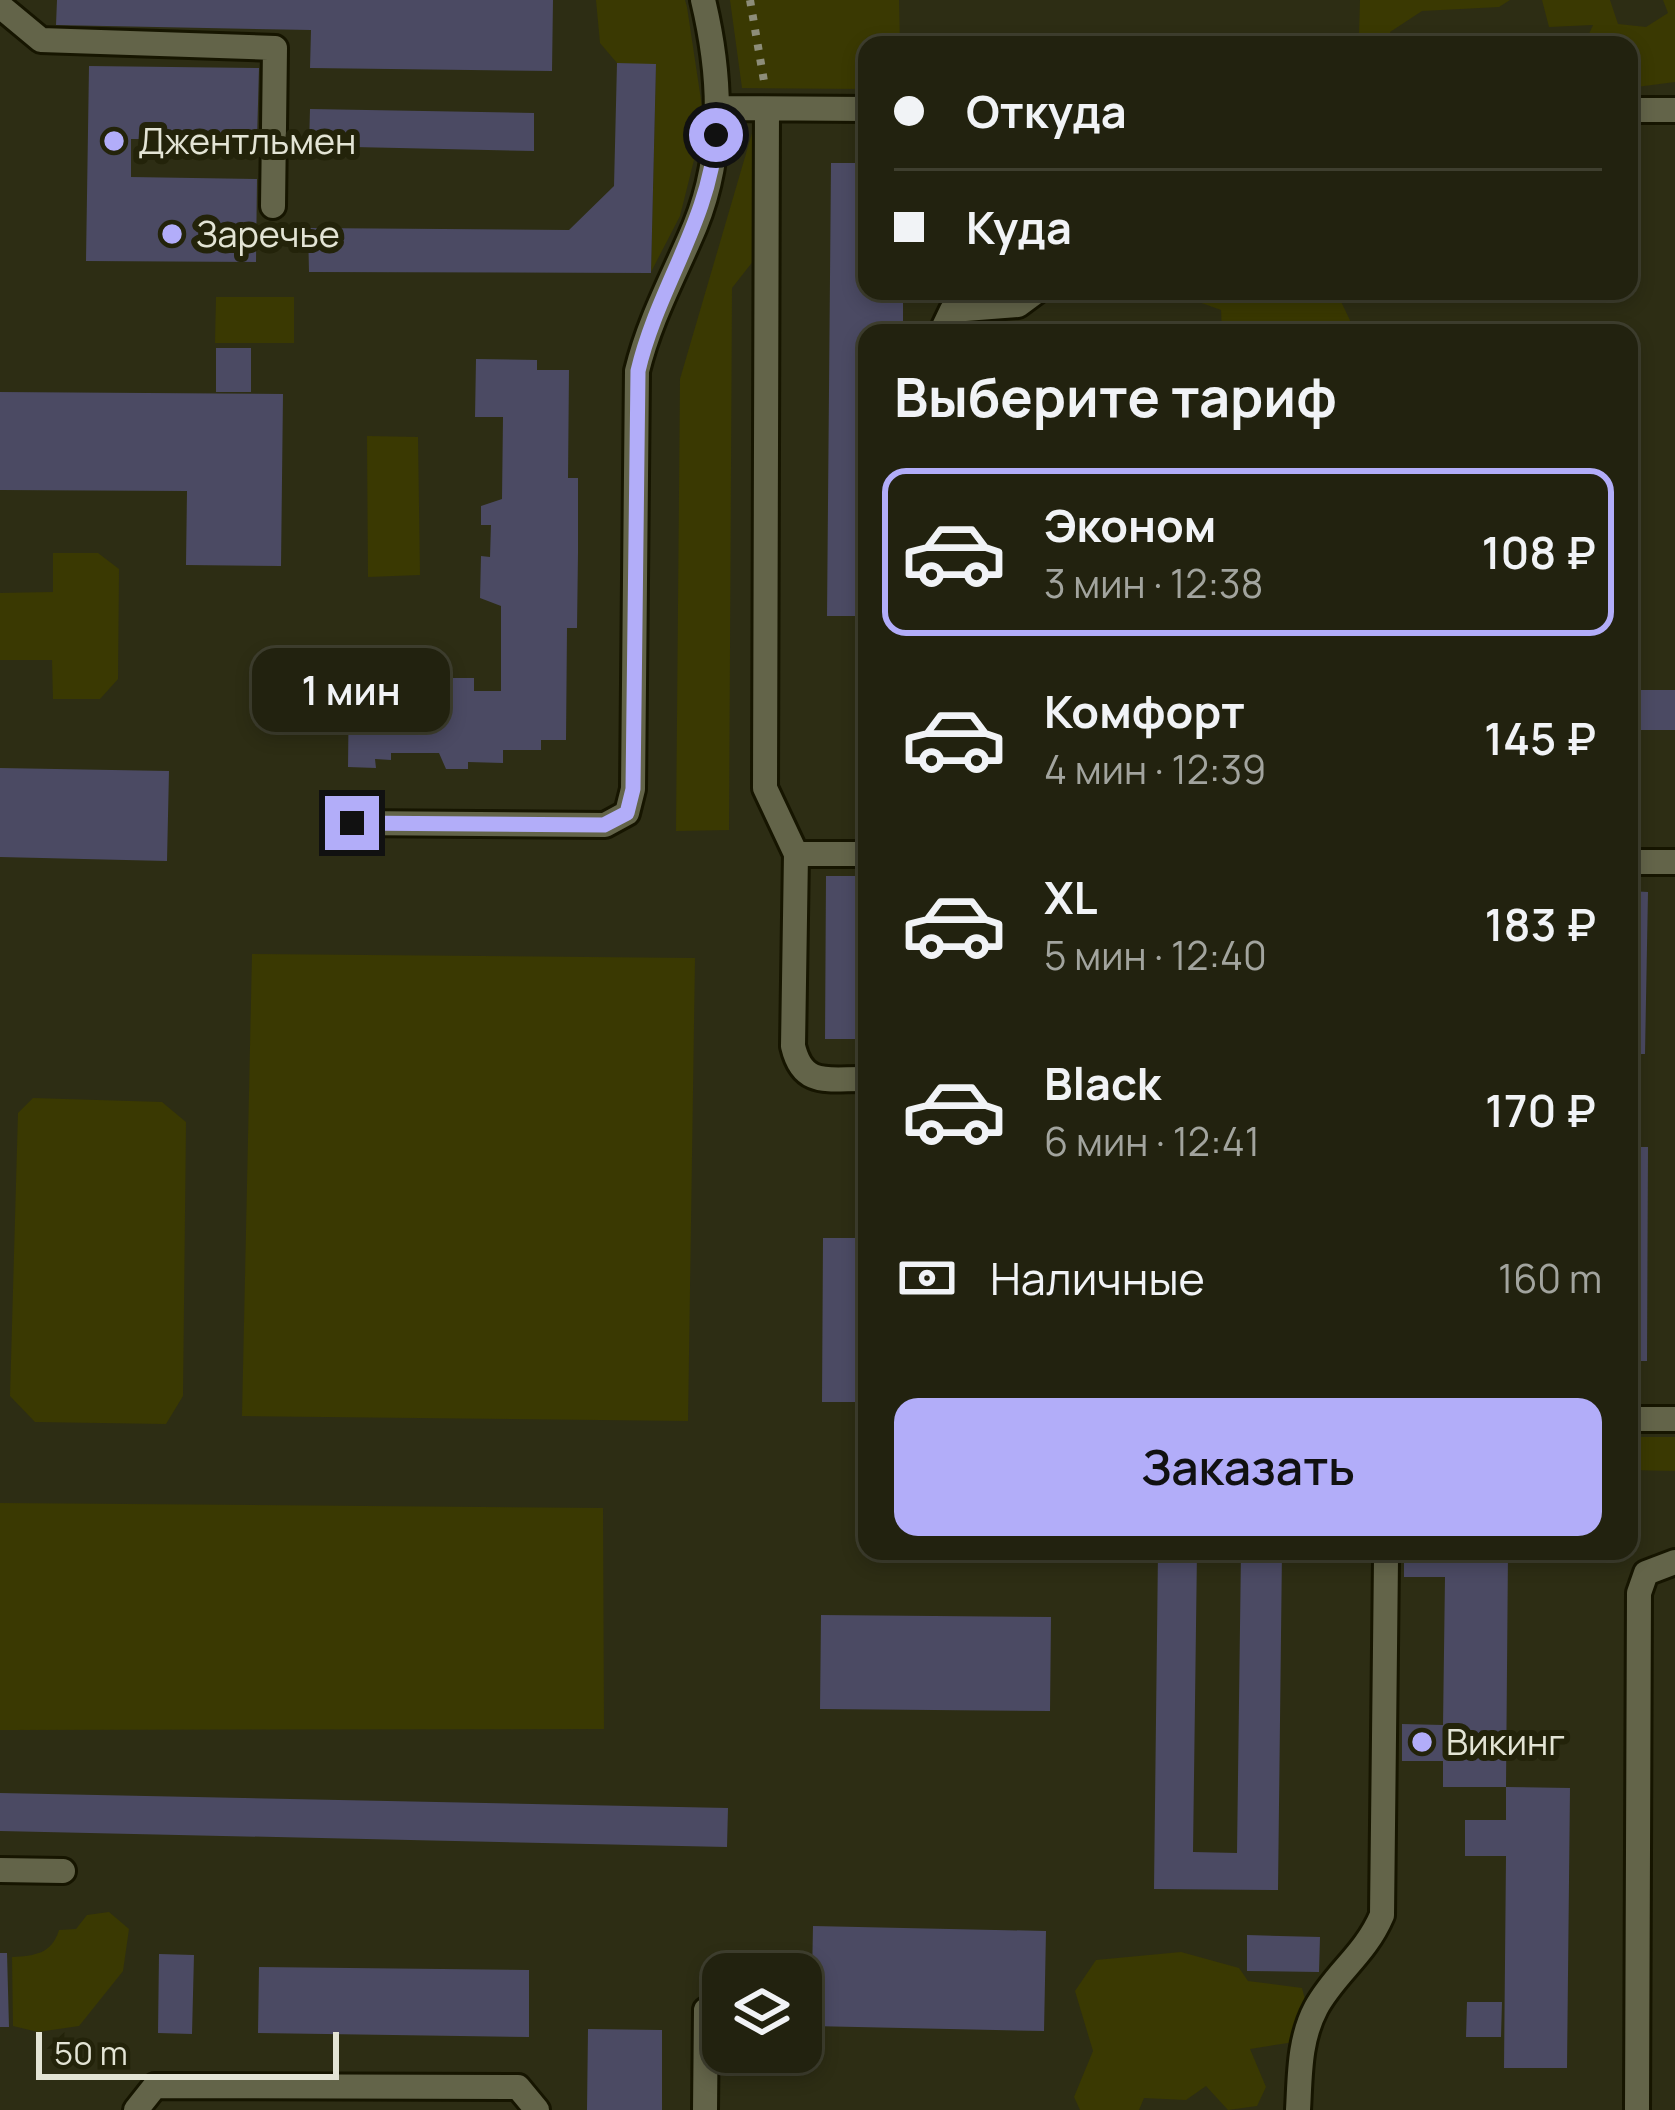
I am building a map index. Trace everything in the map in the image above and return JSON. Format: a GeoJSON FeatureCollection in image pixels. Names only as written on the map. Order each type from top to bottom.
{"type":"FeatureCollection","features":[{"type":"Feature","properties":{"kind":"lane"},"geometry":{"type":"LineString","coordinates":[[352,823],[604,825],[627,813],[633,789],[638,371],[650,316],[696,224],[714,161],[718,108],[703,0]]}},
{"type":"Feature","properties":{"kind":"lane"},"geometry":{"type":"LineString","coordinates":[[0,5],[41,40],[274,48],[273,206]]}},
{"type":"Feature","properties":{"kind":"lane"},"geometry":{"type":"LineString","coordinates":[[718,108],[858,109]]}},
{"type":"Feature","properties":{"kind":"lane"},"geometry":{"type":"LineString","coordinates":[[767,109],[764,788],[796,854],[793,1046],[798,1067],[811,1078],[858,1078]]}},
{"type":"Feature","properties":{"kind":"lane"},"geometry":{"type":"LineString","coordinates":[[1638,110],[1675,110]]}},
{"type":"Feature","properties":{"kind":"lane"},"geometry":{"type":"LineString","coordinates":[[945,324],[952,310],[1018,305],[1025,300]]}},
{"type":"Feature","properties":{"kind":"lane"},"geometry":{"type":"LineString","coordinates":[[796,854],[858,854]]}},
{"type":"Feature","properties":{"kind":"lane"},"geometry":{"type":"LineString","coordinates":[[1638,862],[1675,862]]}},
{"type":"Feature","properties":{"kind":"lane"},"geometry":{"type":"LineString","coordinates":[[1638,1419],[1675,1420]]}},
{"type":"Feature","properties":{"kind":"lane"},"geometry":{"type":"LineString","coordinates":[[1298,2110],[1302,2044],[1318,2005],[1368,1947],[1382,1915],[1386,1560]]}},
{"type":"Feature","properties":{"kind":"lane"},"geometry":{"type":"LineString","coordinates":[[1637,2110],[1639,1593],[1646,1573],[1675,1562]]}},
{"type":"Feature","properties":{"kind":"lane"},"geometry":{"type":"LineString","coordinates":[[0,1870],[63,1871]]}},
{"type":"Feature","properties":{"kind":"lane"},"geometry":{"type":"LineString","coordinates":[[705,2073],[705,2110]]}},
{"type":"Feature","properties":{"kind":"lane"},"geometry":{"type":"LineString","coordinates":[[136,2110],[155,2086],[518,2086],[537,2110]]}},
{"type":"Feature","properties":{"kind":"path"},"geometry":{"type":"LineString","coordinates":[[750,0],[767,109]]}},
{"type":"Feature","properties":{"kind":"shaded area"},"geometry":{"type":"Polygon","coordinates":[[[596,0],[685,0],[687,7],[704,120],[680,216],[651,272],[656,65],[617,63],[600,43],[596,0]]]}},
{"type":"Feature","properties":{"kind":"shaded area"},"geometry":{"type":"Polygon","coordinates":[[[730,0],[899,0],[900,36],[858,36],[858,89],[742,88],[730,0]]]}},
{"type":"Feature","properties":{"kind":"shaded area"},"geometry":{"type":"Polygon","coordinates":[[[1360,0],[1510,0],[1499,7],[1422,11],[1390,32],[1391,36],[1359,34],[1360,0]]]}},
{"type":"Feature","properties":{"kind":"shaded area"},"geometry":{"type":"Polygon","coordinates":[[[1542,0],[1610,0],[1618,24],[1646,27],[1668,13],[1663,0],[1675,0],[1675,82],[1638,87],[1638,36],[1588,36],[1593,25],[1549,27],[1542,0]]]}},
{"type":"Feature","properties":{"kind":"shaded area"},"geometry":{"type":"Polygon","coordinates":[[[752,133],[754,260],[732,288],[729,830],[676,831],[680,379],[752,133]]]}},
{"type":"Feature","properties":{"kind":"shaded area"},"geometry":{"type":"Polygon","coordinates":[[[216,297],[294,297],[294,343],[215,343],[216,297]]]}},
{"type":"Feature","properties":{"kind":"shaded area"},"geometry":{"type":"Polygon","coordinates":[[[1193,300],[1340,300],[1352,324],[1222,324],[1221,310],[1193,300]]]}},
{"type":"Feature","properties":{"kind":"shaded area"},"geometry":{"type":"Polygon","coordinates":[[[367,436],[418,437],[420,575],[368,577],[367,436]]]}},
{"type":"Feature","properties":{"kind":"shaded area"},"geometry":{"type":"Polygon","coordinates":[[[53,553],[98,553],[119,569],[118,679],[100,699],[53,699],[52,660],[0,660],[0,593],[53,592],[53,553]]]}},
{"type":"Feature","properties":{"kind":"shaded area"},"geometry":{"type":"Polygon","coordinates":[[[252,954],[695,958],[688,1421],[242,1416],[252,954]]]}},
{"type":"Feature","properties":{"kind":"shaded area"},"geometry":{"type":"Polygon","coordinates":[[[33,1098],[162,1102],[186,1122],[183,1396],[166,1424],[35,1422],[10,1396],[18,1113],[33,1098]]]}},
{"type":"Feature","properties":{"kind":"shaded area"},"geometry":{"type":"Polygon","coordinates":[[[1638,1437],[1675,1437],[1675,1471],[1638,1470],[1638,1437]]]}},
{"type":"Feature","properties":{"kind":"shaded area"},"geometry":{"type":"Polygon","coordinates":[[[0,1503],[603,1508],[604,1729],[0,1730],[0,1503]]]}},
{"type":"Feature","properties":{"kind":"shaded area"},"geometry":{"type":"Polygon","coordinates":[[[109,1912],[129,1929],[123,1971],[79,2026],[38,2032],[13,2026],[12,1957],[41,1952],[59,1930],[76,1929],[87,1915],[109,1912]]]}},
{"type":"Feature","properties":{"kind":"shaded area"},"geometry":{"type":"Polygon","coordinates":[[[1181,1952],[1239,1968],[1248,1981],[1302,1988],[1308,2011],[1294,2042],[1250,2049],[1266,2087],[1257,2106],[1228,2110],[1206,2086],[1186,2100],[1144,2098],[1139,2110],[1080,2110],[1074,2097],[1093,2051],[1075,1991],[1096,1960],[1181,1952]]]}},
{"type":"Feature","properties":{"kind":"building"},"geometry":{"type":"Polygon","coordinates":[[[57,0],[553,0],[552,71],[310,68],[311,30],[56,25],[57,0]]]}},
{"type":"Feature","properties":{"kind":"building"},"geometry":{"type":"Polygon","coordinates":[[[617,63],[656,64],[651,273],[309,272],[308,228],[569,230],[614,186],[617,63]]]}},
{"type":"Feature","properties":{"kind":"building"},"geometry":{"type":"Polygon","coordinates":[[[89,66],[259,68],[257,140],[131,139],[131,177],[257,179],[256,262],[86,261],[89,66]]]}},
{"type":"Feature","properties":{"kind":"building"},"geometry":{"type":"Polygon","coordinates":[[[310,109],[534,113],[534,151],[309,146],[310,109]]]}},
{"type":"Feature","properties":{"kind":"building"},"geometry":{"type":"Polygon","coordinates":[[[831,163],[858,163],[858,300],[903,300],[903,324],[858,324],[858,616],[827,616],[831,163]]]}},
{"type":"Feature","properties":{"kind":"building"},"geometry":{"type":"Polygon","coordinates":[[[216,348],[251,348],[251,392],[216,392],[216,348]]]}},
{"type":"Feature","properties":{"kind":"building"},"geometry":{"type":"Polygon","coordinates":[[[476,359],[537,360],[537,370],[569,370],[568,478],[578,478],[578,553],[577,628],[567,628],[566,740],[541,740],[541,750],[503,750],[503,763],[468,762],[468,769],[446,769],[439,753],[391,753],[391,760],[375,759],[376,768],[348,767],[349,677],[430,671],[430,678],[474,678],[474,691],[501,691],[501,606],[480,598],[481,556],[490,557],[491,525],[481,525],[481,506],[502,499],[503,417],[475,417],[476,359]]]}},
{"type":"Feature","properties":{"kind":"building"},"geometry":{"type":"Polygon","coordinates":[[[0,392],[283,394],[281,566],[186,565],[187,491],[0,490],[0,392]]]}},
{"type":"Feature","properties":{"kind":"building"},"geometry":{"type":"Polygon","coordinates":[[[1638,581],[1640,581],[1638,690],[1638,581]]]}},
{"type":"Feature","properties":{"kind":"building"},"geometry":{"type":"Polygon","coordinates":[[[1638,690],[1675,690],[1675,730],[1638,730],[1638,690]]]}},
{"type":"Feature","properties":{"kind":"building"},"geometry":{"type":"Polygon","coordinates":[[[0,768],[169,771],[167,861],[0,857],[0,768]]]}},
{"type":"Feature","properties":{"kind":"building"},"geometry":{"type":"Polygon","coordinates":[[[826,876],[858,876],[858,1039],[825,1039],[826,876]]]}},
{"type":"Feature","properties":{"kind":"building"},"geometry":{"type":"Polygon","coordinates":[[[1638,891],[1648,892],[1645,1054],[1638,1054],[1638,891]]]}},
{"type":"Feature","properties":{"kind":"building"},"geometry":{"type":"Polygon","coordinates":[[[1638,1147],[1648,1147],[1647,1361],[1638,1361],[1638,1147]]]}},
{"type":"Feature","properties":{"kind":"building"},"geometry":{"type":"Polygon","coordinates":[[[823,1238],[858,1238],[858,1402],[822,1402],[823,1238]]]}},
{"type":"Feature","properties":{"kind":"building"},"geometry":{"type":"Polygon","coordinates":[[[1158,1560],[1197,1560],[1193,1852],[1237,1853],[1241,1560],[1282,1560],[1278,1890],[1154,1889],[1158,1560]]]}},
{"type":"Feature","properties":{"kind":"building"},"geometry":{"type":"Polygon","coordinates":[[[1404,1560],[1508,1560],[1506,1787],[1443,1787],[1443,1761],[1402,1761],[1402,1724],[1443,1725],[1445,1577],[1404,1577],[1404,1560]]]}},
{"type":"Feature","properties":{"kind":"building"},"geometry":{"type":"Polygon","coordinates":[[[821,1615],[1051,1617],[1050,1711],[820,1709],[821,1615]]]}},
{"type":"Feature","properties":{"kind":"building"},"geometry":{"type":"Polygon","coordinates":[[[1506,1787],[1570,1788],[1567,2068],[1504,2068],[1506,1856],[1465,1856],[1465,1820],[1506,1820],[1506,1787]]]}},
{"type":"Feature","properties":{"kind":"building"},"geometry":{"type":"Polygon","coordinates":[[[0,1793],[728,1808],[727,1847],[0,1831],[0,1793]]]}},
{"type":"Feature","properties":{"kind":"building"},"geometry":{"type":"Polygon","coordinates":[[[813,1926],[1046,1931],[1044,2031],[822,2026],[822,1953],[812,1953],[813,1926]]]}},
{"type":"Feature","properties":{"kind":"building"},"geometry":{"type":"Polygon","coordinates":[[[1247,1935],[1320,1937],[1319,1972],[1247,1971],[1247,1935]]]}},
{"type":"Feature","properties":{"kind":"building"},"geometry":{"type":"Polygon","coordinates":[[[0,1953],[7,1953],[9,2027],[0,2027],[0,1953]]]}},
{"type":"Feature","properties":{"kind":"building"},"geometry":{"type":"Polygon","coordinates":[[[159,1954],[194,1955],[192,2034],[158,2033],[159,1954]]]}},
{"type":"Feature","properties":{"kind":"building"},"geometry":{"type":"Polygon","coordinates":[[[259,1967],[529,1970],[529,2037],[258,2033],[259,1967]]]}},
{"type":"Feature","properties":{"kind":"building"},"geometry":{"type":"Polygon","coordinates":[[[1467,2002],[1502,2002],[1501,2037],[1466,2037],[1467,2002]]]}},
{"type":"Feature","properties":{"kind":"building"},"geometry":{"type":"Polygon","coordinates":[[[588,2029],[662,2030],[662,2110],[587,2110],[588,2029]]]}},
{"type":"Feature","properties":{"kind":"place","name":"Джентльмен"},"geometry":{"type":"Point","coordinates":[114,141]}},
{"type":"Feature","properties":{"kind":"place","name":"Заречье"},"geometry":{"type":"Point","coordinates":[172,234]}},
{"type":"Feature","properties":{"kind":"place","name":"Викинг"},"geometry":{"type":"Point","coordinates":[1422,1742]}},
{"type":"Feature","properties":{"kind":"route"},"geometry":{"type":"LineString","coordinates":[[352,823],[604,825],[627,813],[633,789],[638,371],[650,316],[696,224],[714,161],[716,135]]}}]}
